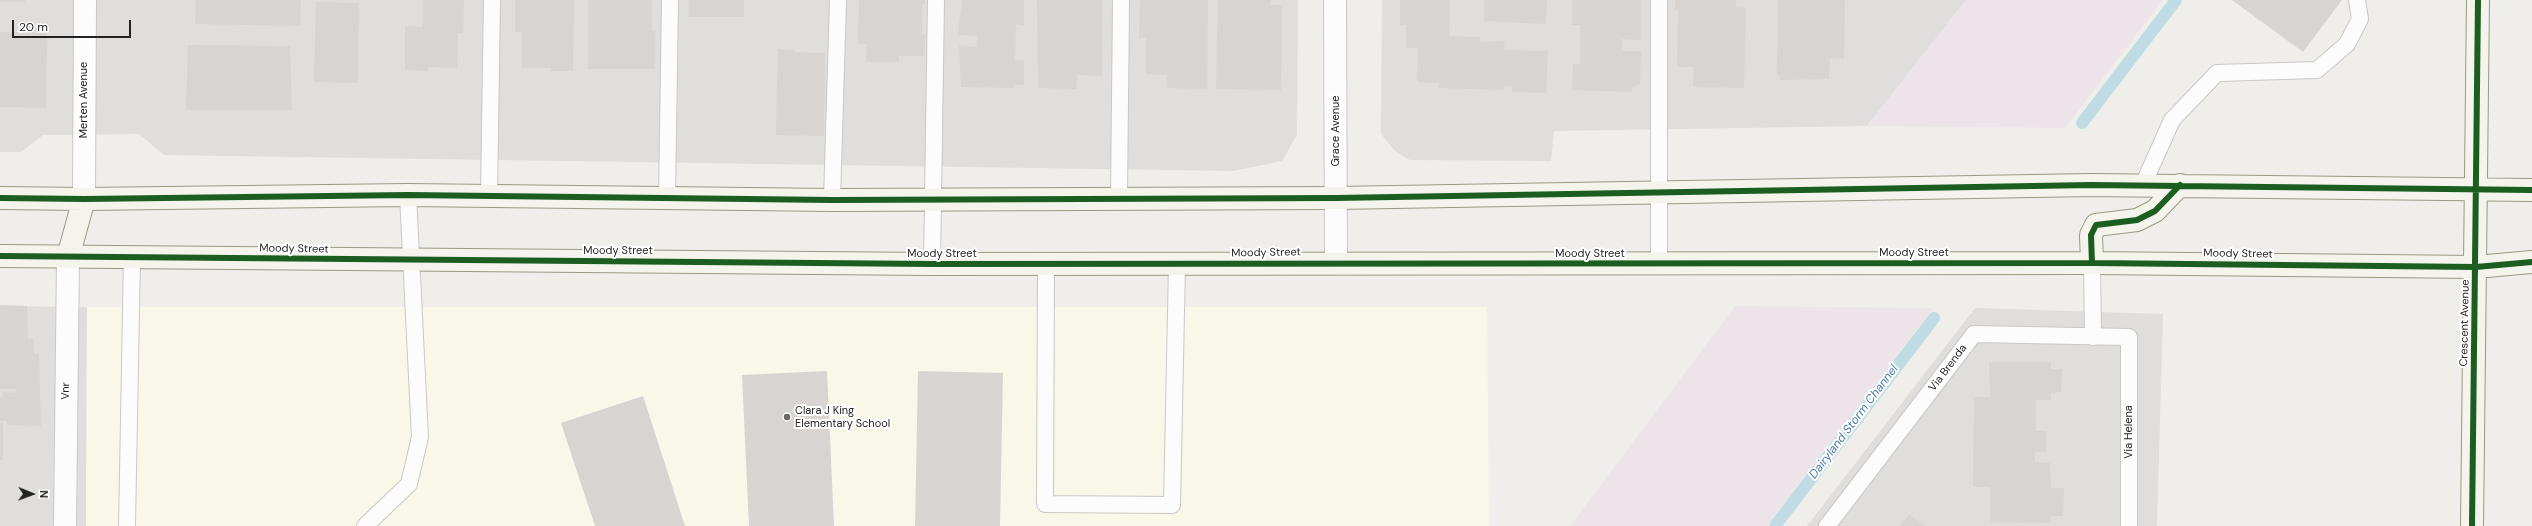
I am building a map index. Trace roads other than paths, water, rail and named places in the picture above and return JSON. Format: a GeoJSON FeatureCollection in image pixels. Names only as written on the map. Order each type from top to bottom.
{"type":"FeatureCollection","features":[{"type":"Feature","properties":{"kind":"main road","name":"Crescent Avenue"},"geometry":{"type":"LineString","coordinates":[[2472,526],[2478,0]]}},
{"type":"Feature","properties":{"kind":"main road"},"geometry":{"type":"LineString","coordinates":[[0,198],[84,199],[408,195],[832,200],[1336,198],[2143,185],[2532,190]]}},
{"type":"Feature","properties":{"kind":"main road"},"geometry":{"type":"LineString","coordinates":[[2092,263],[2091,235],[2096,225],[2137,220],[2155,211],[2180,185]]}},
{"type":"Feature","properties":{"kind":"main road"},"geometry":{"type":"LineString","coordinates":[[68,257],[84,199]]}},
{"type":"Feature","properties":{"kind":"main road","name":"Moody Street"},"geometry":{"type":"LineString","coordinates":[[0,256],[932,264],[1177,264],[1336,262],[1659,264],[2092,263],[2476,267],[2532,262]]}},
{"type":"Feature","properties":{"kind":"street","name":"Merten Avenue"},"geometry":{"type":"LineString","coordinates":[[84,199],[85,0]]}},
{"type":"Feature","properties":{"kind":"street","name":"Grace Avenue"},"geometry":{"type":"LineString","coordinates":[[1335,0],[1336,262]]}},
{"type":"Feature","properties":{"kind":"street","name":"Vnr"},"geometry":{"type":"LineString","coordinates":[[65,526],[68,257]]}},
{"type":"Feature","properties":{"kind":"lane"},"geometry":{"type":"LineString","coordinates":[[489,196],[492,0]]}},
{"type":"Feature","properties":{"kind":"lane"},"geometry":{"type":"LineString","coordinates":[[668,198],[670,0]]}},
{"type":"Feature","properties":{"kind":"lane"},"geometry":{"type":"LineString","coordinates":[[832,200],[838,0]]}},
{"type":"Feature","properties":{"kind":"lane"},"geometry":{"type":"LineString","coordinates":[[932,264],[936,0]]}},
{"type":"Feature","properties":{"kind":"lane"},"geometry":{"type":"LineString","coordinates":[[1119,198],[1121,0]]}},
{"type":"Feature","properties":{"kind":"lane"},"geometry":{"type":"LineString","coordinates":[[1659,0],[1659,264]]}},
{"type":"Feature","properties":{"kind":"lane"},"geometry":{"type":"LineString","coordinates":[[2143,185],[2172,120],[2217,73],[2317,70],[2348,44],[2360,19],[2357,0]]}},
{"type":"Feature","properties":{"kind":"lane"},"geometry":{"type":"LineString","coordinates":[[365,526],[409,484],[420,436],[408,195]]}},
{"type":"Feature","properties":{"kind":"lane"},"geometry":{"type":"LineString","coordinates":[[127,526],[132,257]]}},
{"type":"Feature","properties":{"kind":"lane"},"geometry":{"type":"LineString","coordinates":[[2092,263],[2092,337]]}},
{"type":"Feature","properties":{"kind":"lane"},"geometry":{"type":"LineString","coordinates":[[1046,264],[1045,504],[1172,505],[1177,264]]}},
{"type":"Feature","properties":{"kind":"lane","name":"Via Brenda"},"geometry":{"type":"LineString","coordinates":[[1827,526],[1974,334],[2129,337]]}},
{"type":"Feature","properties":{"kind":"lane","name":"Via Helena"},"geometry":{"type":"LineString","coordinates":[[2129,337],[2129,526]]}},
{"type":"Feature","properties":{"kind":"waterway","name":"Dairyland Storm Channel"},"geometry":{"type":"LineString","coordinates":[[2082,123],[2176,0]]}},
{"type":"Feature","properties":{"kind":"waterway","name":"Dairyland Storm Channel"},"geometry":{"type":"LineString","coordinates":[[1775,526],[1934,318]]}},
{"type":"Feature","properties":{"kind":"place","name":"Clara J King Elementary School"},"geometry":{"type":"Point","coordinates":[787,417]}}]}
